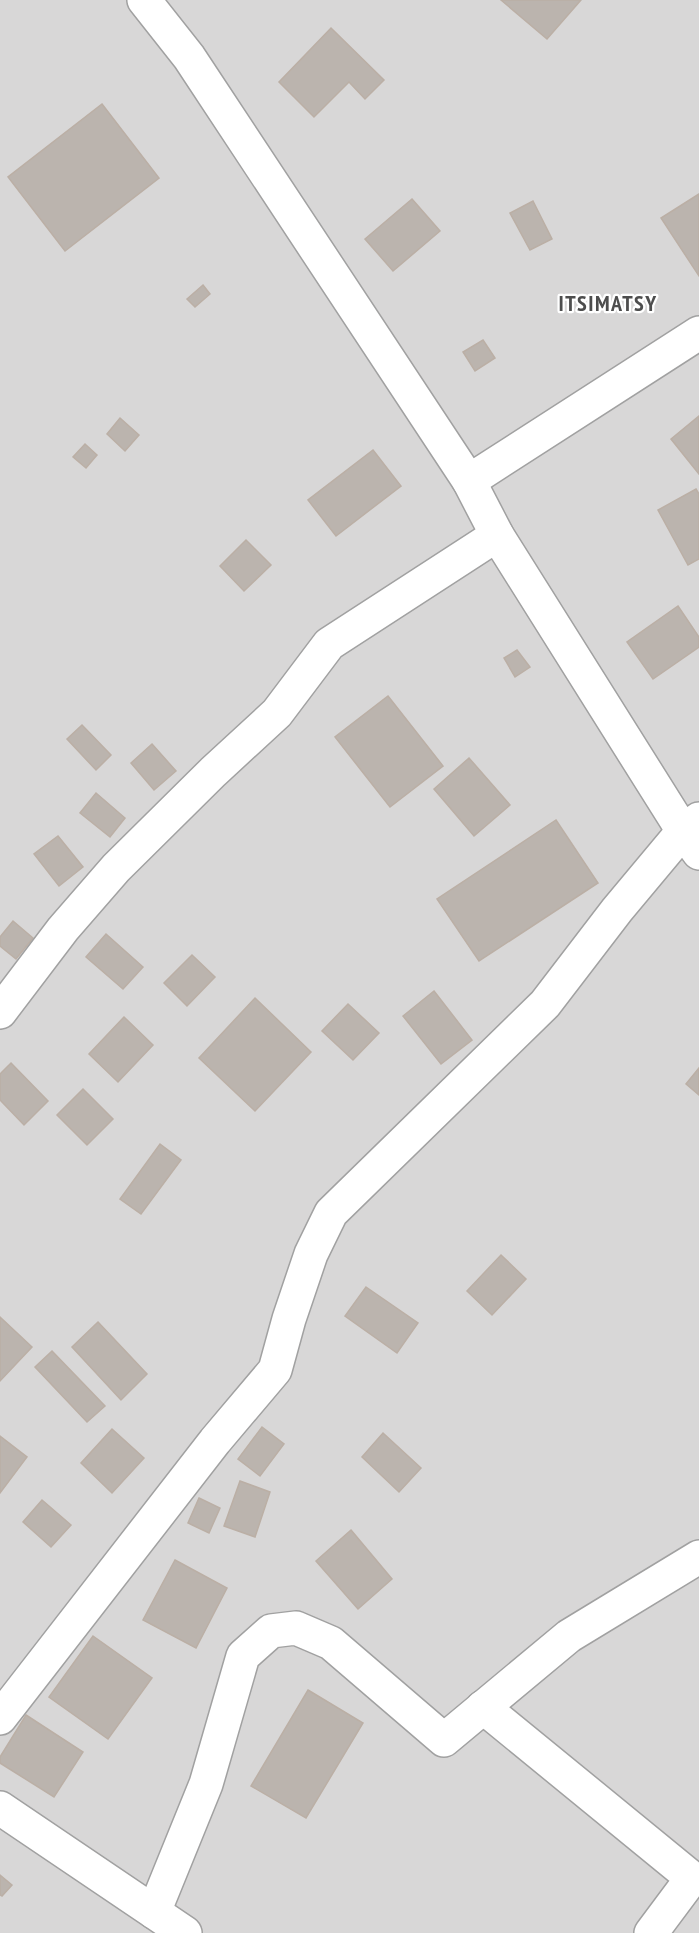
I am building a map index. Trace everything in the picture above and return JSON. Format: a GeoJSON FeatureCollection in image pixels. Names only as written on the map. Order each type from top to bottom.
{"type":"FeatureCollection","features":[{"type":"Feature","properties":{"kind":"street"},"geometry":{"type":"LineString","coordinates":[[0,1718],[215,1442],[275,1370],[311,1254],[331,1213],[545,1004],[617,910],[694,834],[497,535],[469,481],[189,57],[144,0]]}},
{"type":"Feature","properties":{"kind":"street"},"geometry":{"type":"LineString","coordinates":[[469,481],[699,333]]}},
{"type":"Feature","properties":{"kind":"street"},"geometry":{"type":"LineString","coordinates":[[0,1012],[63,929],[116,868],[213,772],[277,713],[329,644],[497,535]]}},
{"type":"Feature","properties":{"kind":"street"},"geometry":{"type":"LineString","coordinates":[[154,1912],[206,1784],[243,1656],[271,1631],[296,1628],[331,1643],[444,1740],[569,1636],[699,1557]]}},
{"type":"Feature","properties":{"kind":"street"},"geometry":{"type":"LineString","coordinates":[[483,1707],[693,1878],[651,1933]]}},
{"type":"Feature","properties":{"kind":"street"},"geometry":{"type":"LineString","coordinates":[[0,1808],[185,1933]]}},
{"type":"Feature","properties":{"kind":"shaded area"},"geometry":{"type":"Polygon","coordinates":[[[0,0],[699,0],[699,1933],[0,1933],[0,0]]]}},
{"type":"Feature","properties":{"kind":"building"},"geometry":{"type":"Polygon","coordinates":[[[501,0],[581,0],[547,39],[501,0]]]}},
{"type":"Feature","properties":{"kind":"building"},"geometry":{"type":"Polygon","coordinates":[[[331,28],[384,80],[365,99],[349,82],[314,117],[279,82],[331,28]]]}},
{"type":"Feature","properties":{"kind":"building"},"geometry":{"type":"Polygon","coordinates":[[[102,104],[159,178],[65,251],[8,177],[102,104]]]}},
{"type":"Feature","properties":{"kind":"building"},"geometry":{"type":"Polygon","coordinates":[[[699,194],[699,276],[661,218],[699,194]]]}},
{"type":"Feature","properties":{"kind":"building"},"geometry":{"type":"Polygon","coordinates":[[[412,199],[440,231],[393,271],[365,239],[412,199]]]}},
{"type":"Feature","properties":{"kind":"building"},"geometry":{"type":"Polygon","coordinates":[[[533,201],[552,239],[530,250],[510,213],[533,201]]]}},
{"type":"Feature","properties":{"kind":"building"},"geometry":{"type":"Polygon","coordinates":[[[203,285],[210,294],[195,307],[187,299],[203,285]]]}},
{"type":"Feature","properties":{"kind":"building"},"geometry":{"type":"Polygon","coordinates":[[[483,340],[495,358],[475,371],[463,352],[483,340]]]}},
{"type":"Feature","properties":{"kind":"building"},"geometry":{"type":"Polygon","coordinates":[[[699,416],[699,474],[671,439],[699,416]]]}},
{"type":"Feature","properties":{"kind":"building"},"geometry":{"type":"Polygon","coordinates":[[[120,418],[139,435],[125,451],[107,434],[120,418]]]}},
{"type":"Feature","properties":{"kind":"building"},"geometry":{"type":"Polygon","coordinates":[[[85,444],[97,455],[86,468],[73,457],[85,444]]]}},
{"type":"Feature","properties":{"kind":"building"},"geometry":{"type":"Polygon","coordinates":[[[373,450],[401,486],[336,536],[308,500],[373,450]]]}},
{"type":"Feature","properties":{"kind":"building"},"geometry":{"type":"Polygon","coordinates":[[[696,489],[699,494],[699,559],[688,565],[658,510],[696,489]]]}},
{"type":"Feature","properties":{"kind":"building"},"geometry":{"type":"Polygon","coordinates":[[[246,540],[271,565],[244,591],[220,566],[246,540]]]}},
{"type":"Feature","properties":{"kind":"building"},"geometry":{"type":"Polygon","coordinates":[[[678,606],[699,637],[699,647],[653,679],[627,642],[678,606]]]}},
{"type":"Feature","properties":{"kind":"building"},"geometry":{"type":"Polygon","coordinates":[[[517,650],[530,667],[515,677],[504,658],[517,650]]]}},
{"type":"Feature","properties":{"kind":"building"},"geometry":{"type":"Polygon","coordinates":[[[388,696],[443,766],[390,807],[335,737],[388,696]]]}},
{"type":"Feature","properties":{"kind":"building"},"geometry":{"type":"Polygon","coordinates":[[[82,725],[111,755],[96,770],[67,739],[82,725]]]}},
{"type":"Feature","properties":{"kind":"building"},"geometry":{"type":"Polygon","coordinates":[[[152,744],[176,771],[154,790],[131,763],[152,744]]]}},
{"type":"Feature","properties":{"kind":"building"},"geometry":{"type":"Polygon","coordinates":[[[469,758],[510,805],[474,836],[434,789],[469,758]]]}},
{"type":"Feature","properties":{"kind":"building"},"geometry":{"type":"Polygon","coordinates":[[[96,793],[125,818],[110,837],[80,813],[96,793]]]}},
{"type":"Feature","properties":{"kind":"building"},"geometry":{"type":"Polygon","coordinates":[[[556,820],[598,883],[479,961],[437,899],[556,820]]]}},
{"type":"Feature","properties":{"kind":"building"},"geometry":{"type":"Polygon","coordinates":[[[58,836],[83,867],[59,886],[34,854],[58,836]]]}},
{"type":"Feature","properties":{"kind":"building"},"geometry":{"type":"Polygon","coordinates":[[[13,921],[33,938],[16,959],[0,946],[0,937],[13,921]]]}},
{"type":"Feature","properties":{"kind":"building"},"geometry":{"type":"Polygon","coordinates":[[[106,934],[143,967],[123,989],[86,957],[106,934]]]}},
{"type":"Feature","properties":{"kind":"building"},"geometry":{"type":"Polygon","coordinates":[[[192,955],[215,977],[187,1006],[164,983],[192,955]]]}},
{"type":"Feature","properties":{"kind":"building"},"geometry":{"type":"Polygon","coordinates":[[[434,991],[472,1040],[441,1064],[403,1016],[434,991]]]}},
{"type":"Feature","properties":{"kind":"building"},"geometry":{"type":"Polygon","coordinates":[[[255,998],[311,1052],[255,1111],[199,1058],[255,998]]]}},
{"type":"Feature","properties":{"kind":"building"},"geometry":{"type":"Polygon","coordinates":[[[348,1004],[379,1033],[353,1060],[322,1031],[348,1004]]]}},
{"type":"Feature","properties":{"kind":"building"},"geometry":{"type":"Polygon","coordinates":[[[124,1017],[153,1045],[118,1082],[89,1054],[124,1017]]]}},
{"type":"Feature","properties":{"kind":"building"},"geometry":{"type":"Polygon","coordinates":[[[11,1063],[48,1101],[24,1125],[0,1100],[0,1074],[11,1063]]]}},
{"type":"Feature","properties":{"kind":"building"},"geometry":{"type":"Polygon","coordinates":[[[699,1068],[699,1095],[686,1084],[699,1068]]]}},
{"type":"Feature","properties":{"kind":"building"},"geometry":{"type":"Polygon","coordinates":[[[83,1089],[113,1119],[87,1145],[57,1115],[83,1089]]]}},
{"type":"Feature","properties":{"kind":"building"},"geometry":{"type":"Polygon","coordinates":[[[160,1144],[181,1160],[141,1214],[120,1199],[160,1144]]]}},
{"type":"Feature","properties":{"kind":"building"},"geometry":{"type":"Polygon","coordinates":[[[501,1255],[526,1279],[492,1315],[467,1291],[501,1255]]]}},
{"type":"Feature","properties":{"kind":"building"},"geometry":{"type":"Polygon","coordinates":[[[366,1287],[418,1323],[397,1353],[345,1316],[366,1287]]]}},
{"type":"Feature","properties":{"kind":"building"},"geometry":{"type":"Polygon","coordinates":[[[0,1317],[32,1347],[0,1381],[0,1317]]]}},
{"type":"Feature","properties":{"kind":"building"},"geometry":{"type":"Polygon","coordinates":[[[98,1322],[147,1374],[121,1400],[72,1347],[98,1322]]]}},
{"type":"Feature","properties":{"kind":"building"},"geometry":{"type":"Polygon","coordinates":[[[52,1351],[105,1406],[87,1422],[35,1367],[52,1351]]]}},
{"type":"Feature","properties":{"kind":"building"},"geometry":{"type":"Polygon","coordinates":[[[262,1427],[284,1444],[260,1476],[238,1459],[262,1427]]]}},
{"type":"Feature","properties":{"kind":"building"},"geometry":{"type":"Polygon","coordinates":[[[112,1429],[144,1458],[112,1493],[81,1463],[112,1429]]]}},
{"type":"Feature","properties":{"kind":"building"},"geometry":{"type":"Polygon","coordinates":[[[383,1433],[421,1468],[399,1492],[362,1457],[383,1433]]]}},
{"type":"Feature","properties":{"kind":"building"},"geometry":{"type":"Polygon","coordinates":[[[0,1436],[27,1457],[0,1493],[0,1436]]]}},
{"type":"Feature","properties":{"kind":"building"},"geometry":{"type":"Polygon","coordinates":[[[240,1481],[270,1492],[255,1537],[224,1526],[240,1481]]]}},
{"type":"Feature","properties":{"kind":"building"},"geometry":{"type":"Polygon","coordinates":[[[199,1498],[220,1508],[209,1533],[188,1523],[199,1498]]]}},
{"type":"Feature","properties":{"kind":"building"},"geometry":{"type":"Polygon","coordinates":[[[42,1500],[71,1525],[51,1547],[23,1522],[42,1500]]]}},
{"type":"Feature","properties":{"kind":"building"},"geometry":{"type":"Polygon","coordinates":[[[351,1530],[392,1579],[358,1609],[316,1561],[351,1530]]]}},
{"type":"Feature","properties":{"kind":"building"},"geometry":{"type":"Polygon","coordinates":[[[175,1560],[227,1588],[196,1648],[143,1620],[175,1560]]]}},
{"type":"Feature","properties":{"kind":"building"},"geometry":{"type":"Polygon","coordinates":[[[93,1636],[152,1678],[108,1739],[49,1697],[93,1636]]]}},
{"type":"Feature","properties":{"kind":"building"},"geometry":{"type":"Polygon","coordinates":[[[308,1690],[363,1723],[306,1818],[251,1786],[308,1690]]]}},
{"type":"Feature","properties":{"kind":"building"},"geometry":{"type":"Polygon","coordinates":[[[26,1715],[83,1752],[54,1797],[0,1763],[0,1757],[26,1715]]]}},
{"type":"Feature","properties":{"kind":"building"},"geometry":{"type":"Polygon","coordinates":[[[0,1875],[12,1885],[2,1896],[0,1895],[0,1875]]]}},
{"type":"Feature","properties":{"kind":"district","name":"ITSIMATSY"},"geometry":{"type":"Point","coordinates":[608,303]}}]}
